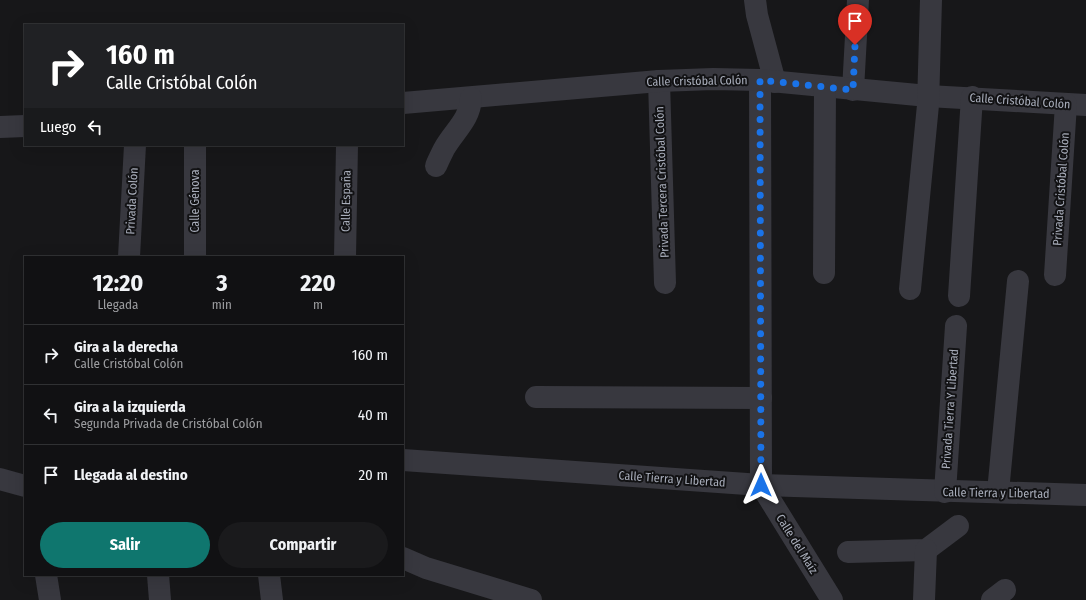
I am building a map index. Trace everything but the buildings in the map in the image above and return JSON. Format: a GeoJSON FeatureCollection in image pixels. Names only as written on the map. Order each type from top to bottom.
{"type":"FeatureCollection","features":[{"type":"Feature","properties":{"kind":"street"},"geometry":{"type":"LineString","coordinates":[[755,0],[767,81],[761,398],[761,485]]}},
{"type":"Feature","properties":{"kind":"street"},"geometry":{"type":"LineString","coordinates":[[853,90],[858,0]]}},
{"type":"Feature","properties":{"kind":"street"},"geometry":{"type":"LineString","coordinates":[[910,289],[928,96],[931,0]]}},
{"type":"Feature","properties":{"kind":"street","name":"Calle Cristóbal Colón"},"geometry":{"type":"LineString","coordinates":[[404,103],[659,80],[713,79],[767,81],[825,88],[928,96],[1076,104]]}},
{"type":"Feature","properties":{"kind":"street","name":"Privada Tercera Cristóbal Colón"},"geometry":{"type":"LineString","coordinates":[[659,80],[665,283]]}},
{"type":"Feature","properties":{"kind":"street"},"geometry":{"type":"LineString","coordinates":[[824,273],[825,88]]}},
{"type":"Feature","properties":{"kind":"street"},"geometry":{"type":"LineString","coordinates":[[436,166],[444,149],[467,118],[471,98]]}},
{"type":"Feature","properties":{"kind":"street"},"geometry":{"type":"LineString","coordinates":[[960,296],[972,98]]}},
{"type":"Feature","properties":{"kind":"street","name":"Privada Cristóbal Colón"},"geometry":{"type":"LineString","coordinates":[[1055,275],[1076,104]]}},
{"type":"Feature","properties":{"kind":"street"},"geometry":{"type":"LineString","coordinates":[[0,128],[24,126]]}},
{"type":"Feature","properties":{"kind":"street","name":"Privada Colón"},"geometry":{"type":"LineString","coordinates":[[129,256],[135,146]]}},
{"type":"Feature","properties":{"kind":"street","name":"Calle Génova"},"geometry":{"type":"LineString","coordinates":[[195,256],[196,146]]}},
{"type":"Feature","properties":{"kind":"street","name":"Calle España"},"geometry":{"type":"LineString","coordinates":[[345,256],[347,146]]}},
{"type":"Feature","properties":{"kind":"street"},"geometry":{"type":"LineString","coordinates":[[998,492],[1018,281]]}},
{"type":"Feature","properties":{"kind":"street","name":"Privada Tierra Y Libertad"},"geometry":{"type":"LineString","coordinates":[[945,492],[956,326]]}},
{"type":"Feature","properties":{"kind":"street"},"geometry":{"type":"LineString","coordinates":[[536,398],[761,398]]}},
{"type":"Feature","properties":{"kind":"street","name":"Calle Tierra y Libertad"},"geometry":{"type":"LineString","coordinates":[[404,460],[761,485],[945,492],[1086,495]]}},
{"type":"Feature","properties":{"kind":"street"},"geometry":{"type":"LineString","coordinates":[[0,480],[24,486]]}},
{"type":"Feature","properties":{"kind":"street","name":"Calle del Maíz"},"geometry":{"type":"LineString","coordinates":[[761,485],[832,600]]}},
{"type":"Feature","properties":{"kind":"street"},"geometry":{"type":"LineString","coordinates":[[848,552],[926,550],[958,526]]}},
{"type":"Feature","properties":{"kind":"street"},"geometry":{"type":"LineString","coordinates":[[924,600],[926,550]]}},
{"type":"Feature","properties":{"kind":"street"},"geometry":{"type":"LineString","coordinates":[[404,558],[426,568],[531,600]]}},
{"type":"Feature","properties":{"kind":"street"},"geometry":{"type":"LineString","coordinates":[[46,576],[50,600]]}},
{"type":"Feature","properties":{"kind":"street"},"geometry":{"type":"LineString","coordinates":[[158,576],[160,600]]}},
{"type":"Feature","properties":{"kind":"street"},"geometry":{"type":"LineString","coordinates":[[269,576],[272,600]]}},
{"type":"Feature","properties":{"kind":"route"},"geometry":{"type":"LineString","coordinates":[[761,485],[760,80],[853,90],[855,45]]}}]}
